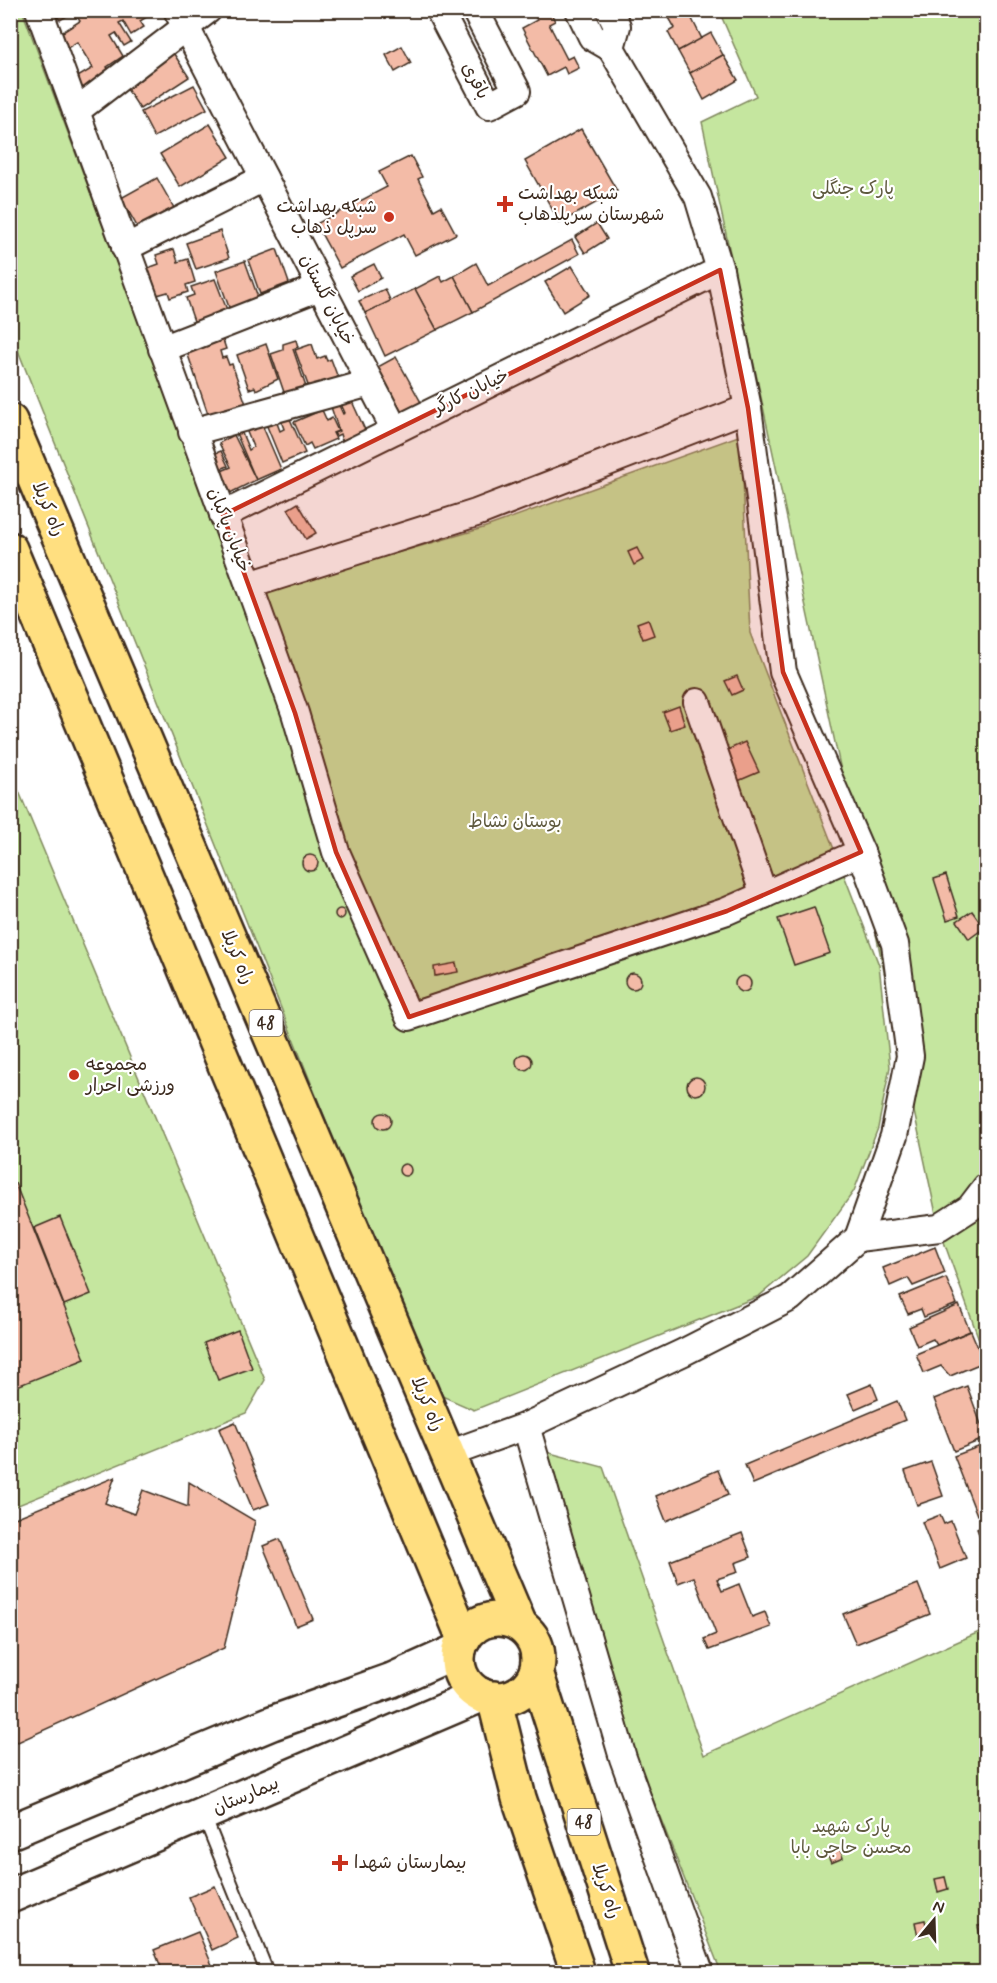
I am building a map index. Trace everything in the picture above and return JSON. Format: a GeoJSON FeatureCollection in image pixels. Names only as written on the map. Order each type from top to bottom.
{"type":"FeatureCollection","features":[{"type":"Feature","properties":{"kind":"main road","name":"راه کربلا"},"geometry":{"type":"LineString","coordinates":[[10,421],[520,1625]]}},
{"type":"Feature","properties":{"kind":"main road"},"geometry":{"type":"LineString","coordinates":[[10,549],[461,1645]]}},
{"type":"Feature","properties":{"kind":"main road"},"geometry":{"type":"LineString","coordinates":[[520,1625],[508,1620],[483,1622],[471,1629],[461,1645],[459,1664],[463,1677],[471,1687],[488,1697],[507,1697],[520,1692],[530,1683],[536,1672]]}},
{"type":"Feature","properties":{"kind":"main road","name":"48"},"geometry":{"type":"LineString","coordinates":[[520,1625],[536,1646],[538,1659],[536,1672]]}},
{"type":"Feature","properties":{"kind":"main road"},"geometry":{"type":"LineString","coordinates":[[10,1832],[272,1723],[392,1680],[461,1645]]}},
{"type":"Feature","properties":{"kind":"main road","name":"راه کربلا"},"geometry":{"type":"LineString","coordinates":[[536,1672],[632,1972]]}},
{"type":"Feature","properties":{"kind":"main road"},"geometry":{"type":"LineString","coordinates":[[488,1697],[519,1798],[578,1972]]}},
{"type":"Feature","properties":{"kind":"main road","name":"بیمارستان"},"geometry":{"type":"LineString","coordinates":[[13,1889],[203,1815],[488,1697]]}},
{"type":"Feature","properties":{"kind":"street","name":"خیابان پاکبان"},"geometry":{"type":"LineString","coordinates":[[39,10],[249,585],[476,513],[748,408]]}},
{"type":"Feature","properties":{"kind":"street"},"geometry":{"type":"LineString","coordinates":[[76,111],[182,20],[208,10]]}},
{"type":"Feature","properties":{"kind":"street","name":"باقری"},"geometry":{"type":"LineString","coordinates":[[439,10],[489,106],[517,91],[475,10]]}},
{"type":"Feature","properties":{"kind":"street"},"geometry":{"type":"LineString","coordinates":[[448,1454],[526,1426],[684,1352],[790,1298],[858,1238],[894,1136],[910,1056],[895,944],[861,852],[783,672],[748,408],[720,270],[698,197],[611,48],[592,37],[579,10]]}},
{"type":"Feature","properties":{"kind":"street"},"geometry":{"type":"LineString","coordinates":[[609,10],[617,26],[611,48]]}},
{"type":"Feature","properties":{"kind":"street","name":"خیابان گلستان"},"geometry":{"type":"LineString","coordinates":[[182,20],[395,430]]}},
{"type":"Feature","properties":{"kind":"street"},"geometry":{"type":"LineString","coordinates":[[125,248],[264,178]]}},
{"type":"Feature","properties":{"kind":"street","name":"خیابان کارگر"},"geometry":{"type":"LineString","coordinates":[[223,515],[720,270]]}},
{"type":"Feature","properties":{"kind":"street"},"geometry":{"type":"LineString","coordinates":[[162,349],[321,287]]}},
{"type":"Feature","properties":{"kind":"street"},"geometry":{"type":"LineString","coordinates":[[192,432],[370,383]]}},
{"type":"Feature","properties":{"kind":"street"},"geometry":{"type":"LineString","coordinates":[[249,585],[295,713],[336,852],[409,1017],[727,911],[861,852]]}},
{"type":"Feature","properties":{"kind":"street"},"geometry":{"type":"LineString","coordinates":[[697,702],[764,895]]}},
{"type":"Feature","properties":{"kind":"street"},"geometry":{"type":"LineString","coordinates":[[858,1238],[939,1228],[970,1208],[987,1187]]}},
{"type":"Feature","properties":{"kind":"street"},"geometry":{"type":"LineString","coordinates":[[526,1426],[623,1758],[700,1972]]}},
{"type":"Feature","properties":{"kind":"lane"},"geometry":{"type":"LineString","coordinates":[[203,1815],[264,1972]]}},
{"type":"Feature","properties":{"kind":"highlighted area"},"geometry":{"type":"Polygon","coordinates":[[[720,270],[748,408],[783,672],[861,852],[727,911],[409,1017],[336,852],[295,713],[223,515],[720,270]]]}},
{"type":"Feature","properties":{"kind":"green space","name":"بوستان نشاط"},"geometry":{"type":"Polygon","coordinates":[[[22,10],[242,598],[483,528],[741,435],[750,633],[879,965],[890,1067],[878,1128],[854,1191],[807,1256],[759,1296],[474,1410],[435,1393],[11,333],[10,11],[22,10]]]}},
{"type":"Feature","properties":{"kind":"green space","name":"پارک جنگلی"},"geometry":{"type":"Polygon","coordinates":[[[719,11],[986,11],[986,1359],[939,1228],[702,122],[756,96],[719,11]]]}},
{"type":"Feature","properties":{"kind":"green space","name":"مجموعه ورزشی احرار"},"geometry":{"type":"Polygon","coordinates":[[[10,770],[265,1380],[246,1413],[11,1508],[10,770]]]}},
{"type":"Feature","properties":{"kind":"green space","name":"پارک شهید محسن حاجی بابا"},"geometry":{"type":"Polygon","coordinates":[[[546,1452],[603,1467],[704,1755],[986,1629],[986,1972],[721,1972],[634,1751],[546,1452]]]}},
{"type":"Feature","properties":{"kind":"building"},"geometry":{"type":"Polygon","coordinates":[[[56,10],[154,10],[155,12],[140,21],[144,27],[131,35],[123,21],[119,23],[131,42],[124,46],[116,33],[111,36],[123,56],[107,67],[114,78],[87,95],[76,78],[93,68],[77,42],[64,50],[55,37],[80,21],[74,12],[60,20],[54,12],[56,10]]]}},
{"type":"Feature","properties":{"kind":"building"},"geometry":{"type":"Polygon","coordinates":[[[538,10],[549,10],[555,21],[549,24],[567,59],[573,56],[579,68],[567,74],[564,67],[547,76],[522,28],[537,20],[533,13],[538,10]]]}},
{"type":"Feature","properties":{"kind":"building"},"geometry":{"type":"Polygon","coordinates":[[[678,10],[696,10],[699,16],[692,19],[702,39],[678,51],[668,32],[675,28],[668,16],[678,10]]]}},
{"type":"Feature","properties":{"kind":"building"},"geometry":{"type":"Polygon","coordinates":[[[711,33],[723,55],[690,73],[678,51],[711,33]]]}},
{"type":"Feature","properties":{"kind":"building"},"geometry":{"type":"Polygon","coordinates":[[[402,46],[411,63],[395,72],[386,55],[402,46]]]}},
{"type":"Feature","properties":{"kind":"building"},"geometry":{"type":"Polygon","coordinates":[[[172,51],[189,77],[140,109],[123,83],[172,51]]]}},
{"type":"Feature","properties":{"kind":"building"},"geometry":{"type":"Polygon","coordinates":[[[723,55],[738,80],[704,100],[690,73],[723,55]]]}},
{"type":"Feature","properties":{"kind":"building"},"geometry":{"type":"Polygon","coordinates":[[[194,85],[207,109],[154,137],[141,112],[194,85]]]}},
{"type":"Feature","properties":{"kind":"building"},"geometry":{"type":"Polygon","coordinates":[[[210,124],[230,157],[180,187],[160,154],[210,124]]]}},
{"type":"Feature","properties":{"kind":"building"},"geometry":{"type":"Polygon","coordinates":[[[581,129],[617,191],[560,223],[525,161],[581,129]]]}},
{"type":"Feature","properties":{"kind":"building","name":"شبکه بهداشت سرپل ذهاب"},"geometry":{"type":"Polygon","coordinates":[[[411,156],[422,177],[418,179],[434,210],[441,206],[456,234],[415,255],[404,234],[340,268],[316,224],[387,187],[379,172],[411,156]]]}},
{"type":"Feature","properties":{"kind":"building"},"geometry":{"type":"Polygon","coordinates":[[[157,178],[178,215],[142,235],[121,198],[157,178]]]}},
{"type":"Feature","properties":{"kind":"building"},"geometry":{"type":"Polygon","coordinates":[[[597,223],[607,239],[585,253],[575,237],[597,223]]]}},
{"type":"Feature","properties":{"kind":"building"},"geometry":{"type":"Polygon","coordinates":[[[220,231],[229,258],[196,269],[186,243],[220,231]]]}},
{"type":"Feature","properties":{"kind":"building"},"geometry":{"type":"Polygon","coordinates":[[[572,240],[579,254],[473,312],[454,276],[476,263],[488,286],[572,240]]]}},
{"type":"Feature","properties":{"kind":"building"},"geometry":{"type":"Polygon","coordinates":[[[174,249],[178,262],[188,259],[195,282],[186,285],[188,292],[170,298],[168,292],[157,295],[148,268],[159,264],[156,255],[174,249]]]}},
{"type":"Feature","properties":{"kind":"building"},"geometry":{"type":"Polygon","coordinates":[[[277,249],[289,283],[260,294],[248,260],[277,249]]]}},
{"type":"Feature","properties":{"kind":"building"},"geometry":{"type":"Polygon","coordinates":[[[245,261],[259,300],[230,310],[216,271],[245,261]]]}},
{"type":"Feature","properties":{"kind":"building"},"geometry":{"type":"Polygon","coordinates":[[[374,264],[381,278],[358,291],[350,276],[374,264]]]}},
{"type":"Feature","properties":{"kind":"building"},"geometry":{"type":"Polygon","coordinates":[[[572,266],[590,295],[563,312],[545,282],[572,266]]]}},
{"type":"Feature","properties":{"kind":"building"},"geometry":{"type":"Polygon","coordinates":[[[440,276],[443,282],[454,276],[473,312],[437,330],[415,289],[440,276]]]}},
{"type":"Feature","properties":{"kind":"building"},"geometry":{"type":"Polygon","coordinates":[[[215,279],[229,315],[196,327],[186,298],[194,295],[191,287],[215,279]]]}},
{"type":"Feature","properties":{"kind":"building"},"geometry":{"type":"Polygon","coordinates":[[[385,289],[391,302],[365,313],[359,301],[385,289]]]}},
{"type":"Feature","properties":{"kind":"building"},"geometry":{"type":"Polygon","coordinates":[[[415,289],[437,330],[385,356],[365,313],[415,289]]]}},
{"type":"Feature","properties":{"kind":"building"},"geometry":{"type":"Polygon","coordinates":[[[223,340],[226,349],[220,351],[222,358],[226,357],[229,365],[232,364],[246,404],[209,417],[187,352],[223,340]]]}},
{"type":"Feature","properties":{"kind":"building"},"geometry":{"type":"Polygon","coordinates":[[[296,340],[298,347],[293,349],[309,396],[288,404],[271,354],[283,350],[283,344],[296,340]]]}},
{"type":"Feature","properties":{"kind":"building"},"geometry":{"type":"Polygon","coordinates":[[[266,344],[278,379],[256,390],[255,387],[249,389],[237,355],[266,344]]]}},
{"type":"Feature","properties":{"kind":"building"},"geometry":{"type":"Polygon","coordinates":[[[312,344],[317,359],[325,356],[327,361],[331,359],[341,386],[312,396],[295,350],[312,344]]]}},
{"type":"Feature","properties":{"kind":"building"},"geometry":{"type":"Polygon","coordinates":[[[396,357],[423,406],[402,417],[376,368],[396,357]]]}},
{"type":"Feature","properties":{"kind":"building"},"geometry":{"type":"Polygon","coordinates":[[[350,397],[365,430],[342,441],[340,434],[336,436],[334,433],[339,431],[330,404],[337,401],[343,414],[345,413],[340,402],[350,397]]]}},
{"type":"Feature","properties":{"kind":"building"},"geometry":{"type":"Polygon","coordinates":[[[286,410],[305,453],[282,463],[264,419],[274,415],[280,431],[284,429],[278,413],[286,410]]]}},
{"type":"Feature","properties":{"kind":"building"},"geometry":{"type":"Polygon","coordinates":[[[322,410],[327,421],[332,418],[338,431],[333,433],[336,439],[313,449],[310,443],[305,446],[294,422],[322,410]]]}},
{"type":"Feature","properties":{"kind":"building"},"geometry":{"type":"Polygon","coordinates":[[[260,420],[281,469],[256,480],[236,433],[241,431],[249,450],[253,447],[245,427],[260,420]]]}},
{"type":"Feature","properties":{"kind":"building"},"geometry":{"type":"Polygon","coordinates":[[[234,435],[256,480],[230,493],[219,472],[231,467],[219,443],[234,435]]]}},
{"type":"Feature","properties":{"kind":"building"},"geometry":{"type":"Polygon","coordinates":[[[221,451],[228,466],[218,470],[211,455],[221,451]]]}},
{"type":"Feature","properties":{"kind":"building"},"geometry":{"type":"Polygon","coordinates":[[[298,503],[316,533],[306,539],[288,509],[298,503]]]}},
{"type":"Feature","properties":{"kind":"building"},"geometry":{"type":"Polygon","coordinates":[[[637,548],[643,560],[634,565],[628,552],[637,548]]]}},
{"type":"Feature","properties":{"kind":"building"},"geometry":{"type":"Polygon","coordinates":[[[648,619],[654,635],[643,639],[637,623],[648,619]]]}},
{"type":"Feature","properties":{"kind":"building"},"geometry":{"type":"Polygon","coordinates":[[[737,676],[743,690],[732,695],[725,681],[737,676]]]}},
{"type":"Feature","properties":{"kind":"building"},"geometry":{"type":"Polygon","coordinates":[[[679,706],[685,725],[670,730],[663,712],[679,706]]]}},
{"type":"Feature","properties":{"kind":"building"},"geometry":{"type":"Polygon","coordinates":[[[745,742],[759,772],[738,781],[725,751],[745,742]]]}},
{"type":"Feature","properties":{"kind":"building"},"geometry":{"type":"Polygon","coordinates":[[[307,855],[313,855],[318,863],[316,869],[307,871],[302,866],[302,860],[307,855]]]}},
{"type":"Feature","properties":{"kind":"building"},"geometry":{"type":"Polygon","coordinates":[[[946,875],[959,916],[947,920],[934,879],[946,875]]]}},
{"type":"Feature","properties":{"kind":"building"},"geometry":{"type":"Polygon","coordinates":[[[814,907],[830,953],[794,965],[778,919],[814,907]]]}},
{"type":"Feature","properties":{"kind":"building"},"geometry":{"type":"Polygon","coordinates":[[[340,909],[344,910],[344,918],[340,919],[336,918],[335,914],[336,910],[340,909]]]}},
{"type":"Feature","properties":{"kind":"building"},"geometry":{"type":"Polygon","coordinates":[[[972,911],[984,928],[969,939],[957,921],[972,911]]]}},
{"type":"Feature","properties":{"kind":"building"},"geometry":{"type":"Polygon","coordinates":[[[456,963],[458,972],[435,976],[434,967],[456,963]]]}},
{"type":"Feature","properties":{"kind":"building"},"geometry":{"type":"Polygon","coordinates":[[[633,973],[639,975],[641,981],[639,987],[633,989],[627,987],[625,981],[627,975],[633,973]]]}},
{"type":"Feature","properties":{"kind":"building"},"geometry":{"type":"Polygon","coordinates":[[[743,976],[749,978],[751,984],[749,990],[743,992],[737,990],[735,984],[737,978],[743,976]]]}},
{"type":"Feature","properties":{"kind":"building"},"geometry":{"type":"Polygon","coordinates":[[[524,1054],[530,1056],[532,1062],[530,1068],[524,1070],[518,1068],[516,1062],[518,1056],[524,1054]]]}},
{"type":"Feature","properties":{"kind":"building"},"geometry":{"type":"Polygon","coordinates":[[[696,1077],[702,1080],[705,1086],[702,1092],[696,1095],[690,1092],[687,1086],[690,1080],[696,1077]]]}},
{"type":"Feature","properties":{"kind":"building"},"geometry":{"type":"Polygon","coordinates":[[[383,1113],[389,1115],[391,1121],[389,1127],[383,1129],[377,1127],[375,1121],[377,1115],[383,1113]]]}},
{"type":"Feature","properties":{"kind":"building"},"geometry":{"type":"Polygon","coordinates":[[[407,1164],[410,1165],[410,1175],[403,1176],[400,1175],[399,1168],[400,1165],[407,1164]]]}},
{"type":"Feature","properties":{"kind":"building"},"geometry":{"type":"Polygon","coordinates":[[[15,1183],[85,1359],[10,1389],[10,1185],[15,1183]]]}},
{"type":"Feature","properties":{"kind":"building"},"geometry":{"type":"Polygon","coordinates":[[[60,1217],[91,1294],[64,1305],[34,1228],[60,1217]]]}},
{"type":"Feature","properties":{"kind":"building"},"geometry":{"type":"Polygon","coordinates":[[[935,1247],[945,1273],[913,1286],[908,1278],[890,1286],[883,1268],[935,1247]]]}},
{"type":"Feature","properties":{"kind":"building"},"geometry":{"type":"Polygon","coordinates":[[[946,1278],[957,1304],[924,1317],[921,1309],[908,1314],[900,1297],[946,1278]]]}},
{"type":"Feature","properties":{"kind":"building"},"geometry":{"type":"Polygon","coordinates":[[[959,1305],[970,1331],[937,1345],[933,1339],[917,1346],[909,1327],[959,1305]]]}},
{"type":"Feature","properties":{"kind":"building"},"geometry":{"type":"Polygon","coordinates":[[[238,1330],[252,1368],[218,1380],[204,1343],[238,1330]]]}},
{"type":"Feature","properties":{"kind":"building"},"geometry":{"type":"Polygon","coordinates":[[[971,1331],[984,1362],[950,1376],[941,1366],[924,1373],[916,1354],[971,1331]]]}},
{"type":"Feature","properties":{"kind":"building"},"geometry":{"type":"Polygon","coordinates":[[[872,1384],[878,1399],[855,1409],[848,1394],[872,1384]]]}},
{"type":"Feature","properties":{"kind":"building"},"geometry":{"type":"Polygon","coordinates":[[[967,1386],[986,1438],[954,1451],[934,1399],[967,1386]]]}},
{"type":"Feature","properties":{"kind":"building"},"geometry":{"type":"Polygon","coordinates":[[[897,1401],[905,1420],[753,1484],[745,1465],[897,1401]]]}},
{"type":"Feature","properties":{"kind":"building"},"geometry":{"type":"Polygon","coordinates":[[[235,1422],[269,1504],[253,1510],[219,1429],[235,1422]]]}},
{"type":"Feature","properties":{"kind":"building"},"geometry":{"type":"Polygon","coordinates":[[[986,1444],[986,1511],[977,1515],[954,1456],[986,1444]]]}},
{"type":"Feature","properties":{"kind":"building"},"geometry":{"type":"Polygon","coordinates":[[[931,1462],[943,1496],[917,1505],[905,1471],[931,1462]]]}},
{"type":"Feature","properties":{"kind":"building"},"geometry":{"type":"Polygon","coordinates":[[[718,1470],[728,1495],[666,1521],[656,1496],[718,1470]]]}},
{"type":"Feature","properties":{"kind":"building"},"geometry":{"type":"Polygon","coordinates":[[[115,1477],[105,1503],[134,1514],[143,1490],[188,1507],[189,1482],[255,1521],[224,1648],[18,1742],[10,1738],[10,1520],[115,1477]]]}},
{"type":"Feature","properties":{"kind":"building"},"geometry":{"type":"Polygon","coordinates":[[[940,1515],[944,1524],[951,1521],[966,1558],[940,1569],[922,1522],[940,1515]]]}},
{"type":"Feature","properties":{"kind":"building"},"geometry":{"type":"Polygon","coordinates":[[[986,1525],[986,1552],[977,1529],[986,1525]]]}},
{"type":"Feature","properties":{"kind":"building"},"geometry":{"type":"Polygon","coordinates":[[[742,1533],[751,1557],[735,1563],[738,1572],[717,1579],[722,1591],[739,1584],[752,1617],[765,1612],[771,1627],[709,1650],[704,1639],[716,1634],[694,1577],[678,1583],[670,1561],[742,1533]]]}},
{"type":"Feature","properties":{"kind":"building"},"geometry":{"type":"Polygon","coordinates":[[[280,1539],[313,1619],[296,1626],[263,1546],[280,1539]]]}},
{"type":"Feature","properties":{"kind":"building"},"geometry":{"type":"Polygon","coordinates":[[[918,1584],[930,1614],[856,1644],[843,1614],[918,1584]]]}},
{"type":"Feature","properties":{"kind":"building"},"geometry":{"type":"Polygon","coordinates":[[[840,1849],[843,1858],[831,1863],[827,1854],[840,1849]]]}},
{"type":"Feature","properties":{"kind":"building"},"geometry":{"type":"Polygon","coordinates":[[[945,1877],[948,1889],[938,1892],[935,1879],[945,1877]]]}},
{"type":"Feature","properties":{"kind":"building"},"geometry":{"type":"Polygon","coordinates":[[[215,1886],[238,1938],[212,1950],[189,1897],[215,1886]]]}},
{"type":"Feature","properties":{"kind":"building"},"geometry":{"type":"Polygon","coordinates":[[[925,1920],[928,1934],[918,1937],[915,1922],[925,1920]]]}},
{"type":"Feature","properties":{"kind":"building"},"geometry":{"type":"Polygon","coordinates":[[[986,1925],[986,1939],[981,1940],[978,1926],[986,1925]]]}},
{"type":"Feature","properties":{"kind":"building"},"geometry":{"type":"Polygon","coordinates":[[[198,1932],[215,1972],[163,1972],[154,1950],[198,1932]]]}},
{"type":"Feature","properties":{"kind":"place","name":"شبکه بهداشت شهرستان سرپلذهاب"},"geometry":{"type":"Point","coordinates":[505,204]}},
{"type":"Feature","properties":{"kind":"place","name":"شبکه بهداشت سرپل ذهاب"},"geometry":{"type":"Point","coordinates":[389,217]}},
{"type":"Feature","properties":{"kind":"place","name":"مجموعه ورزشی احرار"},"geometry":{"type":"Point","coordinates":[74,1075]}},
{"type":"Feature","properties":{"kind":"place","name":"بیمارستان شهدا"},"geometry":{"type":"Point","coordinates":[340,1863]}}]}
